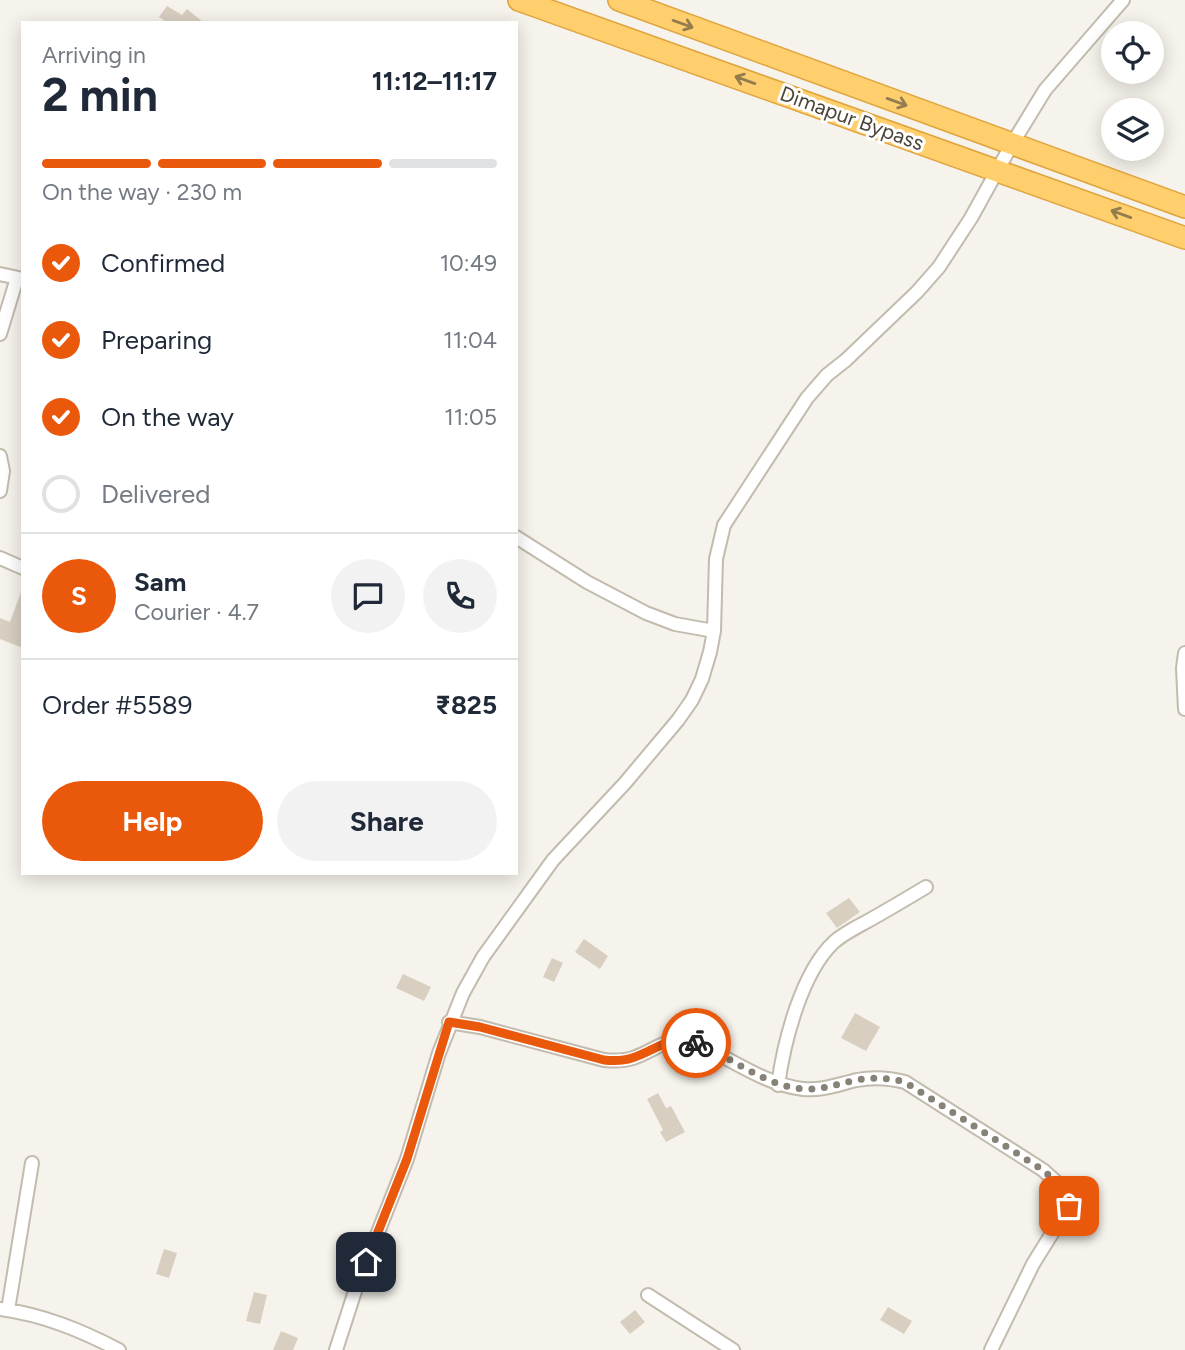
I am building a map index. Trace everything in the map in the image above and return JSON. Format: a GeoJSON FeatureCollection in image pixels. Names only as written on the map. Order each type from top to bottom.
{"type":"FeatureCollection","features":[{"type":"Feature","properties":{"kind":"highway","name":"Dimapur Bypass"},"geometry":{"type":"LineString","coordinates":[[519,0],[1185,237]]}},
{"type":"Feature","properties":{"kind":"highway","name":"Dimapur Bypass"},"geometry":{"type":"LineString","coordinates":[[619,0],[1185,206]]}},
{"type":"Feature","properties":{"kind":"street"},"geometry":{"type":"LineString","coordinates":[[336,1350],[355,1288],[407,1159],[449,1022],[482,957],[545,871],[678,720],[702,679],[714,631],[716,559],[724,525],[807,398],[917,292],[939,267],[971,218],[1045,90],[1122,0]]}},
{"type":"Feature","properties":{"kind":"street"},"geometry":{"type":"LineString","coordinates":[[0,274],[20,278],[0,334]]}},
{"type":"Feature","properties":{"kind":"street"},"geometry":{"type":"LineString","coordinates":[[0,456],[3,471],[0,491]]}},
{"type":"Feature","properties":{"kind":"street"},"geometry":{"type":"LineString","coordinates":[[518,538],[587,582],[646,613],[675,624],[714,631]]}},
{"type":"Feature","properties":{"kind":"street"},"geometry":{"type":"LineString","coordinates":[[0,558],[21,567]]}},
{"type":"Feature","properties":{"kind":"street"},"geometry":{"type":"LineString","coordinates":[[1185,653],[1185,709]]}},
{"type":"Feature","properties":{"kind":"street"},"geometry":{"type":"LineString","coordinates":[[778,1085],[783,1049],[791,1020],[824,954],[840,937],[926,887]]}},
{"type":"Feature","properties":{"kind":"street"},"geometry":{"type":"LineString","coordinates":[[449,1022],[480,1027],[604,1060],[620,1061],[660,1045],[688,1040],[778,1085],[806,1089],[826,1088],[859,1080],[888,1078],[905,1082],[1043,1170],[1065,1190],[1069,1206],[1033,1264],[991,1350]]}},
{"type":"Feature","properties":{"kind":"street"},"geometry":{"type":"LineString","coordinates":[[32,1163],[4,1310],[43,1317],[80,1330],[119,1350]]}},
{"type":"Feature","properties":{"kind":"street"},"geometry":{"type":"LineString","coordinates":[[648,1295],[733,1350]]}},
{"type":"Feature","properties":{"kind":"building"},"geometry":{"type":"Polygon","coordinates":[[[167,6],[182,15],[187,9],[202,21],[165,21],[159,17],[167,6]]]}},
{"type":"Feature","properties":{"kind":"building"},"geometry":{"type":"Polygon","coordinates":[[[21,592],[21,647],[0,639],[0,618],[10,622],[21,592]]]}},
{"type":"Feature","properties":{"kind":"building"},"geometry":{"type":"Polygon","coordinates":[[[849,898],[860,912],[837,928],[826,913],[849,898]]]}},
{"type":"Feature","properties":{"kind":"building"},"geometry":{"type":"Polygon","coordinates":[[[584,939],[608,956],[600,969],[575,952],[584,939]]]}},
{"type":"Feature","properties":{"kind":"building"},"geometry":{"type":"Polygon","coordinates":[[[552,958],[563,963],[554,982],[543,977],[552,958]]]}},
{"type":"Feature","properties":{"kind":"building"},"geometry":{"type":"Polygon","coordinates":[[[403,974],[431,987],[424,1001],[396,988],[403,974]]]}},
{"type":"Feature","properties":{"kind":"building"},"geometry":{"type":"Polygon","coordinates":[[[855,1013],[880,1027],[866,1051],[841,1038],[855,1013]]]}},
{"type":"Feature","properties":{"kind":"building"},"geometry":{"type":"Polygon","coordinates":[[[658,1093],[666,1108],[671,1106],[685,1132],[666,1142],[660,1132],[663,1130],[647,1099],[658,1093]]]}},
{"type":"Feature","properties":{"kind":"building"},"geometry":{"type":"Polygon","coordinates":[[[164,1249],[177,1253],[169,1278],[156,1274],[164,1249]]]}},
{"type":"Feature","properties":{"kind":"building"},"geometry":{"type":"Polygon","coordinates":[[[254,1292],[267,1295],[260,1324],[246,1321],[254,1292]]]}},
{"type":"Feature","properties":{"kind":"building"},"geometry":{"type":"Polygon","coordinates":[[[888,1307],[912,1321],[904,1334],[880,1320],[888,1307]]]}},
{"type":"Feature","properties":{"kind":"building"},"geometry":{"type":"Polygon","coordinates":[[[635,1310],[645,1322],[630,1334],[620,1322],[635,1310]]]}},
{"type":"Feature","properties":{"kind":"building"},"geometry":{"type":"Polygon","coordinates":[[[281,1331],[298,1338],[293,1350],[273,1350],[281,1331]]]}},
{"type":"Feature","properties":{"kind":"way so far"},"geometry":{"type":"LineString","coordinates":[[696,1043],[778,1085],[806,1089],[826,1088],[859,1080],[888,1078],[905,1082],[1043,1170],[1065,1190],[1069,1206]]}},
{"type":"Feature","properties":{"kind":"route"},"geometry":{"type":"LineString","coordinates":[[366,1262],[407,1159],[449,1022],[517,1036],[604,1060],[620,1061],[632,1058],[677,1040],[696,1043]]}}]}
